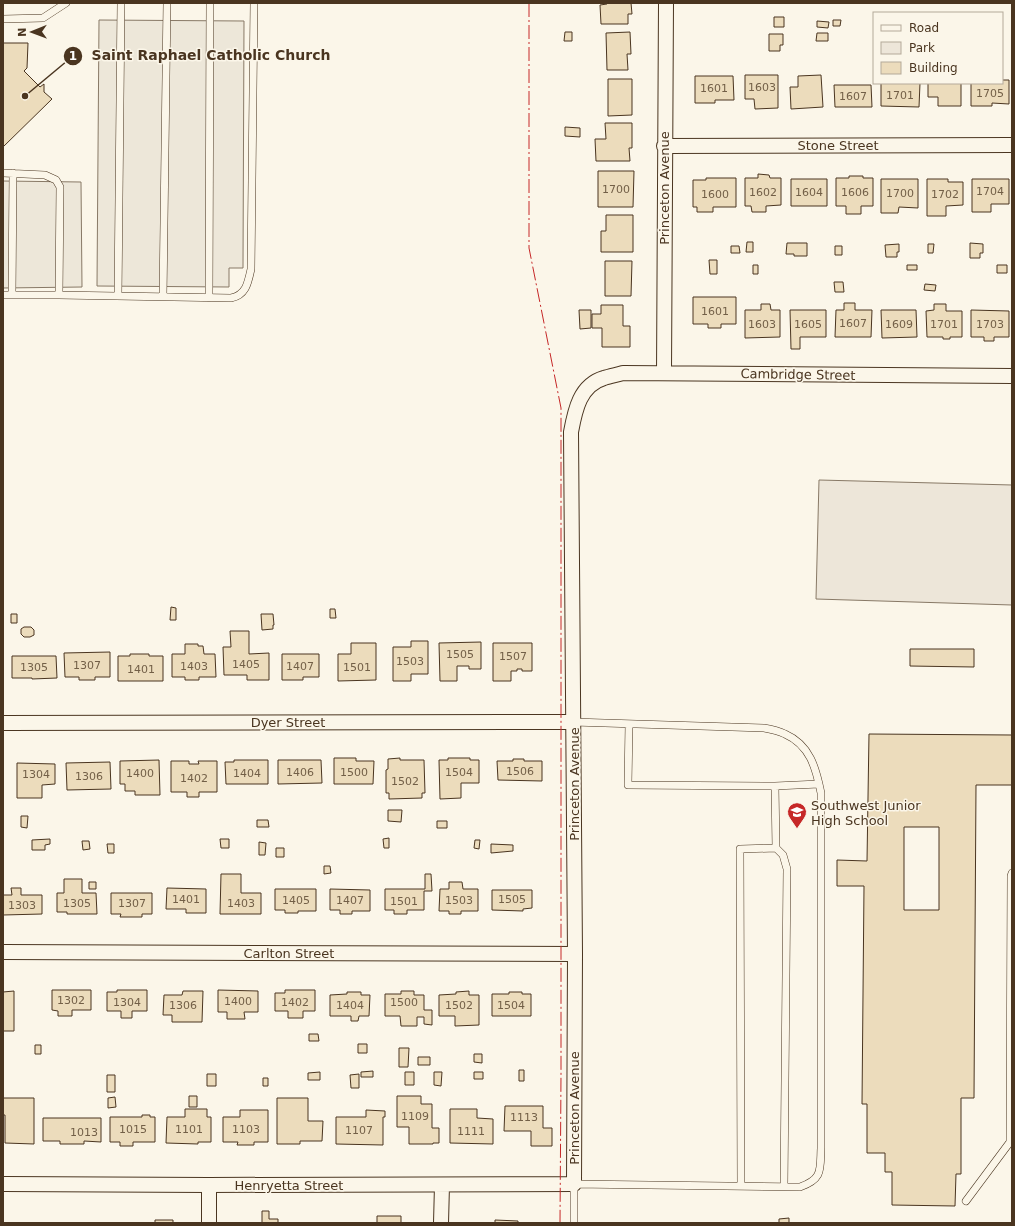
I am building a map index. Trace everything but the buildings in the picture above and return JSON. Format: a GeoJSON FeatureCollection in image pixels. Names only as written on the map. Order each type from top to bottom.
{"type":"FeatureCollection","features":[{"type":"Feature","properties":{"kind":"street","name":"Princeton Avenue"},"geometry":{"type":"LineString","coordinates":[[664,373],[664,146],[666,3]]}},
{"type":"Feature","properties":{"kind":"street","name":"Stone Street"},"geometry":{"type":"LineString","coordinates":[[664,146],[1012,145]]}},
{"type":"Feature","properties":{"kind":"street","name":"Cambridge Street"},"geometry":{"type":"LineString","coordinates":[[587,387],[602,378],[623,373],[1012,376]]}},
{"type":"Feature","properties":{"kind":"street","name":"Princeton Avenue"},"geometry":{"type":"LineString","coordinates":[[574,1184],[575,954],[571,432],[576,406],[587,387]]}},
{"type":"Feature","properties":{"kind":"street","name":"Dyer Street"},"geometry":{"type":"LineString","coordinates":[[3,723],[573,722]]}},
{"type":"Feature","properties":{"kind":"street","name":"Carlton Street"},"geometry":{"type":"LineString","coordinates":[[3,952],[575,954]]}},
{"type":"Feature","properties":{"kind":"street","name":"Henryetta Street"},"geometry":{"type":"LineString","coordinates":[[3,1184],[574,1184]]}},
{"type":"Feature","properties":{"kind":"street"},"geometry":{"type":"LineString","coordinates":[[441,1223],[442,1184]]}},
{"type":"Feature","properties":{"kind":"street"},"geometry":{"type":"LineString","coordinates":[[209,1185],[209,1223]]}},
{"type":"Feature","properties":{"kind":"lane"},"geometry":{"type":"LineString","coordinates":[[3,19],[43,18],[66,3]]}},
{"type":"Feature","properties":{"kind":"lane"},"geometry":{"type":"LineString","coordinates":[[118,296],[121,3]]}},
{"type":"Feature","properties":{"kind":"lane"},"geometry":{"type":"LineString","coordinates":[[163,297],[166,3]]}},
{"type":"Feature","properties":{"kind":"lane"},"geometry":{"type":"LineString","coordinates":[[209,298],[210,3]]}},
{"type":"Feature","properties":{"kind":"lane"},"geometry":{"type":"LineString","coordinates":[[3,295],[59,294],[209,298],[231,298],[239,296],[247,286],[251,268],[254,3]]}},
{"type":"Feature","properties":{"kind":"lane"},"geometry":{"type":"LineString","coordinates":[[3,173],[45,175],[56,180],[60,187],[59,294]]}},
{"type":"Feature","properties":{"kind":"lane"},"geometry":{"type":"LineString","coordinates":[[12,295],[13,173]]}},
{"type":"Feature","properties":{"kind":"lane"},"geometry":{"type":"LineString","coordinates":[[573,722],[764,728],[785,733],[802,745],[815,766],[821,793],[821,1148],[819,1174],[811,1184],[800,1187],[574,1184],[574,1223]]}},
{"type":"Feature","properties":{"kind":"lane"},"geometry":{"type":"LineString","coordinates":[[628,724],[628,785],[775,786],[819,784]]}},
{"type":"Feature","properties":{"kind":"lane"},"geometry":{"type":"LineString","coordinates":[[775,786],[776,848],[783,855],[786,869],[784,1187]]}},
{"type":"Feature","properties":{"kind":"lane"},"geometry":{"type":"LineString","coordinates":[[741,1186],[740,849],[776,848]]}},
{"type":"Feature","properties":{"kind":"lane"},"geometry":{"type":"LineString","coordinates":[[966,1201],[1010,1142],[1012,873]]}},
{"type":"Feature","properties":{"kind":"green space"},"geometry":{"type":"Polygon","coordinates":[[[819,480],[1012,485],[1012,605],[816,599],[819,480]]]}},
{"type":"Feature","properties":{"kind":"shaded area"},"geometry":{"type":"Polygon","coordinates":[[[99,20],[244,21],[243,268],[229,268],[229,287],[97,286],[99,20]]]}},
{"type":"Feature","properties":{"kind":"shaded area"},"geometry":{"type":"Polygon","coordinates":[[[3,181],[81,182],[82,287],[3,288],[3,181]]]}},
{"type":"Feature","properties":{"kind":"power"},"geometry":{"type":"LineString","coordinates":[[529,3],[529,248],[561,408],[560,1223]]}},
{"type":"Feature","properties":{"kind":"place","name":"Saint Raphael Catholic Church"},"geometry":{"type":"Point","coordinates":[25,96]}},
{"type":"Feature","properties":{"kind":"place","name":"Southwest Junior High School"},"geometry":{"type":"Point","coordinates":[797,829]}}]}
